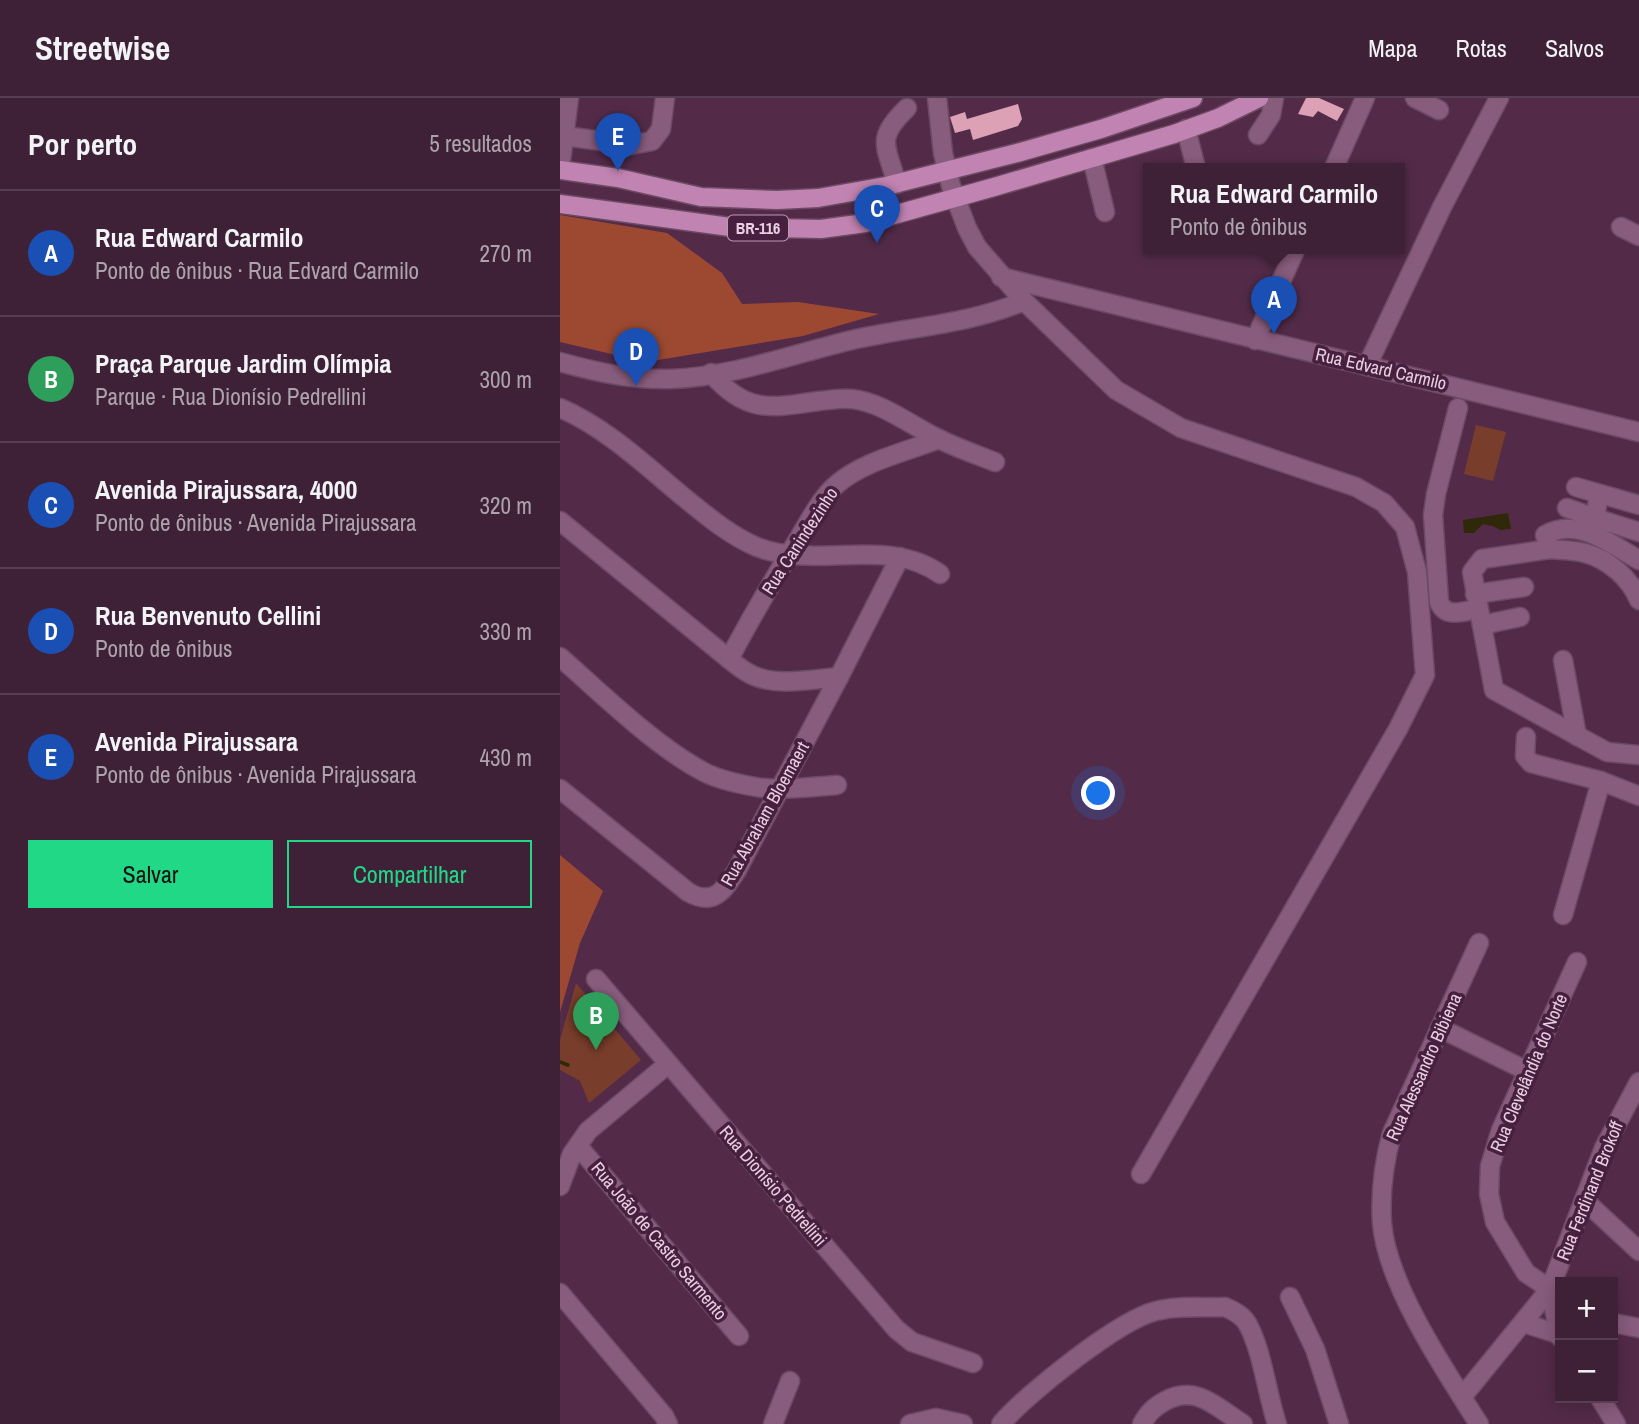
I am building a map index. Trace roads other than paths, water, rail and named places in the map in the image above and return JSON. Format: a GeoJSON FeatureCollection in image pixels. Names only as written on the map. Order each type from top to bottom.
{"type":"FeatureCollection","features":[{"type":"Feature","properties":{"kind":"main road","name":"BR-116"},"geometry":{"type":"LineString","coordinates":[[560,169],[618,178],[701,197],[818,198],[897,184],[1101,129],[1159,104],[1193,98]]}},
{"type":"Feature","properties":{"kind":"main road"},"geometry":{"type":"LineString","coordinates":[[1180,132],[1165,130],[1161,120],[1207,98]]}},
{"type":"Feature","properties":{"kind":"main road","name":"BR-116"},"geometry":{"type":"LineString","coordinates":[[560,204],[730,227],[821,229],[865,223],[1180,132],[1259,98]]}},
{"type":"Feature","properties":{"kind":"street"},"geometry":{"type":"LineString","coordinates":[[560,169],[569,98]]}},
{"type":"Feature","properties":{"kind":"street"},"geometry":{"type":"LineString","coordinates":[[564,136],[632,145],[652,141],[661,129],[665,98]]}},
{"type":"Feature","properties":{"kind":"street"},"geometry":{"type":"LineString","coordinates":[[937,98],[955,199],[978,260],[1001,276],[1116,390],[1181,428],[1356,487],[1384,503],[1405,527],[1417,572],[1425,675],[1391,741],[1141,1174]]}},
{"type":"Feature","properties":{"kind":"street"},"geometry":{"type":"LineString","coordinates":[[1258,135],[1271,115],[1274,98]]}},
{"type":"Feature","properties":{"kind":"street"},"geometry":{"type":"LineString","coordinates":[[1415,98],[1439,110]]}},
{"type":"Feature","properties":{"kind":"street"},"geometry":{"type":"LineString","coordinates":[[1367,366],[1446,198],[1499,98]]}},
{"type":"Feature","properties":{"kind":"street"},"geometry":{"type":"LineString","coordinates":[[1336,163],[1363,99]]}},
{"type":"Feature","properties":{"kind":"street"},"geometry":{"type":"LineString","coordinates":[[897,184],[885,141],[890,125],[907,108]]}},
{"type":"Feature","properties":{"kind":"street"},"geometry":{"type":"LineString","coordinates":[[1180,132],[1194,163]]}},
{"type":"Feature","properties":{"kind":"street"},"geometry":{"type":"LineString","coordinates":[[1092,158],[1105,212]]}},
{"type":"Feature","properties":{"kind":"street"},"geometry":{"type":"LineString","coordinates":[[1621,227],[1639,236]]}},
{"type":"Feature","properties":{"kind":"street"},"geometry":{"type":"LineString","coordinates":[[1255,340],[1293,254]]}},
{"type":"Feature","properties":{"kind":"street","name":"Rua Edvard Carmilo"},"geometry":{"type":"LineString","coordinates":[[1001,276],[1639,432]]}},
{"type":"Feature","properties":{"kind":"street"},"geometry":{"type":"LineString","coordinates":[[560,362],[597,372],[672,379],[712,373],[853,340],[993,312],[1024,301]]}},
{"type":"Feature","properties":{"kind":"street"},"geometry":{"type":"LineString","coordinates":[[712,373],[723,387],[743,401],[760,405],[778,406],[852,399],[872,403],[939,439],[995,462]]}},
{"type":"Feature","properties":{"kind":"street"},"geometry":{"type":"LineString","coordinates":[[560,408],[629,452],[709,518],[768,551],[900,557],[926,564],[940,574]]}},
{"type":"Feature","properties":{"kind":"street"},"geometry":{"type":"LineString","coordinates":[[1458,408],[1433,515],[1439,601],[1443,609],[1450,614],[1478,609],[1524,587]]}},
{"type":"Feature","properties":{"kind":"street","name":"Rua Canindezinho"},"geometry":{"type":"LineString","coordinates":[[729,659],[825,496],[852,474],[939,439]]}},
{"type":"Feature","properties":{"kind":"street"},"geometry":{"type":"LineString","coordinates":[[1576,487],[1639,505]]}},
{"type":"Feature","properties":{"kind":"street"},"geometry":{"type":"LineString","coordinates":[[1595,518],[1599,494]]}},
{"type":"Feature","properties":{"kind":"street"},"geometry":{"type":"LineString","coordinates":[[1567,508],[1639,532]]}},
{"type":"Feature","properties":{"kind":"street"},"geometry":{"type":"LineString","coordinates":[[560,521],[729,659],[753,675],[767,680],[839,677]]}},
{"type":"Feature","properties":{"kind":"street"},"geometry":{"type":"LineString","coordinates":[[1550,549],[1546,534],[1572,527],[1639,560]]}},
{"type":"Feature","properties":{"kind":"street"},"geometry":{"type":"LineString","coordinates":[[1639,600],[1623,576],[1604,562],[1585,553],[1550,549],[1482,559],[1472,572],[1494,690],[1607,752],[1639,755]]}},
{"type":"Feature","properties":{"kind":"street","name":"Rua Abraham Bloemaert"},"geometry":{"type":"LineString","coordinates":[[560,789],[679,886],[696,897],[718,895],[725,888],[780,789],[900,557]]}},
{"type":"Feature","properties":{"kind":"street"},"geometry":{"type":"LineString","coordinates":[[1478,609],[1520,617]]}},
{"type":"Feature","properties":{"kind":"street"},"geometry":{"type":"LineString","coordinates":[[560,657],[685,761],[707,774],[757,787],[780,789],[837,785]]}},
{"type":"Feature","properties":{"kind":"street"},"geometry":{"type":"LineString","coordinates":[[1563,660],[1577,736]]}},
{"type":"Feature","properties":{"kind":"street"},"geometry":{"type":"LineString","coordinates":[[1526,737],[1525,756],[1529,761],[1601,781],[1639,796]]}},
{"type":"Feature","properties":{"kind":"street"},"geometry":{"type":"LineString","coordinates":[[1563,915],[1601,781]]}},
{"type":"Feature","properties":{"kind":"street","name":"Rua Alessandro Bibiena"},"geometry":{"type":"LineString","coordinates":[[1479,943],[1392,1133],[1385,1159],[1382,1224],[1395,1274],[1409,1306],[1479,1424]]}},
{"type":"Feature","properties":{"kind":"street","name":"Rua Clevelândia do Norte"},"geometry":{"type":"LineString","coordinates":[[1550,1289],[1526,1273],[1495,1222],[1489,1194],[1490,1166],[1501,1130],[1577,962]]}},
{"type":"Feature","properties":{"kind":"street","name":"Rua Dionísio Pedrellini"},"geometry":{"type":"LineString","coordinates":[[596,979],[896,1329],[912,1342],[973,1363]]}},
{"type":"Feature","properties":{"kind":"street"},"geometry":{"type":"LineString","coordinates":[[1440,1028],[1527,1071]]}},
{"type":"Feature","properties":{"kind":"street"},"geometry":{"type":"LineString","coordinates":[[560,1186],[572,1154],[594,1126],[668,1065]]}},
{"type":"Feature","properties":{"kind":"street","name":"Rua Ferdinand Brokoff"},"geometry":{"type":"LineString","coordinates":[[1462,1397],[1550,1289],[1604,1148],[1639,1082]]}},
{"type":"Feature","properties":{"kind":"street","name":"Rua João de Castro Sarmento"},"geometry":{"type":"LineString","coordinates":[[578,1146],[739,1336]]}},
{"type":"Feature","properties":{"kind":"street"},"geometry":{"type":"LineString","coordinates":[[1584,1200],[1639,1251]]}},
{"type":"Feature","properties":{"kind":"street"},"geometry":{"type":"LineString","coordinates":[[1550,1289],[1555,1303]]}},
{"type":"Feature","properties":{"kind":"street"},"geometry":{"type":"LineString","coordinates":[[560,1293],[668,1424]]}},
{"type":"Feature","properties":{"kind":"street"},"geometry":{"type":"LineString","coordinates":[[1290,1297],[1315,1349],[1339,1424]]}},
{"type":"Feature","properties":{"kind":"street"},"geometry":{"type":"LineString","coordinates":[[1001,1424],[1039,1388],[1142,1315],[1159,1310],[1225,1307],[1241,1316],[1251,1332],[1277,1424]]}},
{"type":"Feature","properties":{"kind":"street"},"geometry":{"type":"LineString","coordinates":[[1524,1324],[1555,1334]]}},
{"type":"Feature","properties":{"kind":"street"},"geometry":{"type":"LineString","coordinates":[[1618,1324],[1639,1328]]}},
{"type":"Feature","properties":{"kind":"street"},"geometry":{"type":"LineString","coordinates":[[773,1424],[790,1381]]}},
{"type":"Feature","properties":{"kind":"street"},"geometry":{"type":"LineString","coordinates":[[1142,1424],[1149,1412],[1159,1404],[1176,1395],[1188,1393],[1200,1397],[1243,1424]]}},
{"type":"Feature","properties":{"kind":"street"},"geometry":{"type":"LineString","coordinates":[[1603,1403],[1616,1424]]}},
{"type":"Feature","properties":{"kind":"street"},"geometry":{"type":"LineString","coordinates":[[909,1424],[936,1418],[963,1424]]}},
{"type":"Feature","properties":{"kind":"waterway"},"geometry":{"type":"LineString","coordinates":[[560,1062],[568,1065]]}},
{"type":"Feature","properties":{"kind":"place","name":"Avenida Pirajussara"},"geometry":{"type":"Point","coordinates":[618,171]}},
{"type":"Feature","properties":{"kind":"place","name":"Avenida Pirajussara, 4000"},"geometry":{"type":"Point","coordinates":[877,243]}},
{"type":"Feature","properties":{"kind":"place","name":"Rua Edward Carmilo"},"geometry":{"type":"Point","coordinates":[1274,334]}},
{"type":"Feature","properties":{"kind":"place","name":"Rua Benvenuto Cellini"},"geometry":{"type":"Point","coordinates":[636,386]}},
{"type":"Feature","properties":{"kind":"place","name":"Praça Parque Jardim Olímpia"},"geometry":{"type":"Point","coordinates":[596,1050]}}]}
